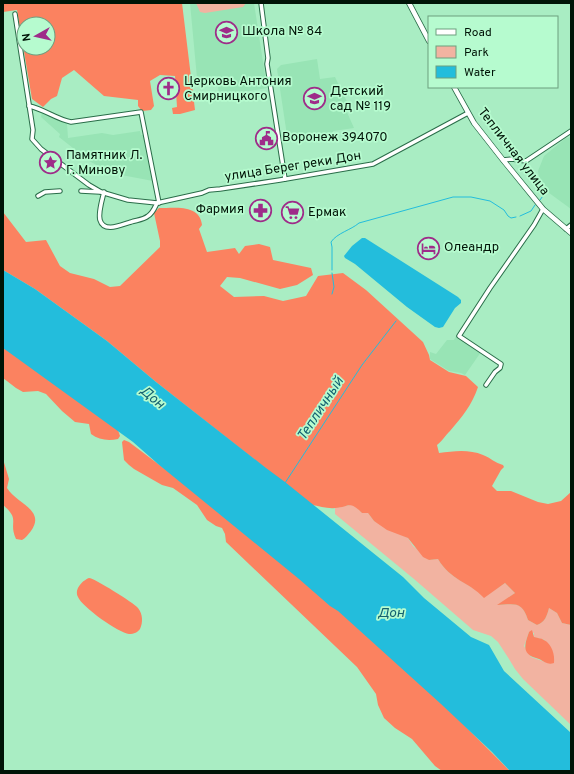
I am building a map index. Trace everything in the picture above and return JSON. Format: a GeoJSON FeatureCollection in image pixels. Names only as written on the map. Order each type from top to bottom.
{"type":"FeatureCollection","features":[{"type":"Feature","properties":{"kind":"street"},"geometry":{"type":"LineString","coordinates":[[261,3],[268,58],[268,71],[284,179]]}},
{"type":"Feature","properties":{"kind":"street"},"geometry":{"type":"LineString","coordinates":[[410,3],[428,39]]}},
{"type":"Feature","properties":{"kind":"street"},"geometry":{"type":"LineString","coordinates":[[14,14],[29,106],[36,107],[63,120],[71,122],[141,112],[158,203],[150,214],[146,217],[119,227],[104,226],[100,222],[103,192],[80,191]]}},
{"type":"Feature","properties":{"kind":"street","name":"Тепличная улица"},"geometry":{"type":"LineString","coordinates":[[455,88],[474,123],[503,160],[543,209],[571,233]]}},
{"type":"Feature","properties":{"kind":"street","name":"улица Берег реки Дон"},"geometry":{"type":"LineString","coordinates":[[29,106],[34,130],[32,139],[41,149],[89,184],[103,192],[128,200],[158,203],[202,193],[208,190],[373,164],[468,113]]}},
{"type":"Feature","properties":{"kind":"street"},"geometry":{"type":"LineString","coordinates":[[503,160],[526,160],[571,131]]}},
{"type":"Feature","properties":{"kind":"street"},"geometry":{"type":"LineString","coordinates":[[38,196],[45,192],[60,191]]}},
{"type":"Feature","properties":{"kind":"street"},"geometry":{"type":"LineString","coordinates":[[486,385],[495,372],[500,368],[501,364],[459,336],[534,225],[543,209]]}},
{"type":"Feature","properties":{"kind":"street"},"geometry":{"type":"LineString","coordinates":[[566,229],[571,225]]}},
{"type":"Feature","properties":{"kind":"shaded area"},"geometry":{"type":"Polygon","coordinates":[[[3,3],[182,3],[195,110],[180,114],[173,114],[172,108],[177,107],[175,76],[160,75],[150,81],[154,106],[151,110],[142,111],[138,106],[138,100],[104,96],[74,70],[62,78],[57,96],[51,99],[43,107],[32,99],[25,56],[56,56],[56,16],[18,16],[17,10],[3,12],[3,3]]]}},
{"type":"Feature","properties":{"kind":"shaded area","name":"Школа № 84"},"geometry":{"type":"Polygon","coordinates":[[[190,3],[254,3],[267,88],[219,96],[217,76],[197,78],[190,3]]]}},
{"type":"Feature","properties":{"kind":"shaded area","name":"Детский сад № 119"},"geometry":{"type":"Polygon","coordinates":[[[317,59],[320,79],[335,77],[350,108],[346,110],[354,128],[333,131],[333,135],[288,142],[277,69],[281,65],[317,59]]]}},
{"type":"Feature","properties":{"kind":"shaded area"},"geometry":{"type":"Polygon","coordinates":[[[42,112],[67,124],[68,138],[102,133],[113,135],[140,131],[141,135],[144,135],[153,181],[111,173],[80,156],[72,150],[73,148],[59,137],[60,134],[41,117],[42,112]]]}},
{"type":"Feature","properties":{"kind":"shaded area"},"geometry":{"type":"Polygon","coordinates":[[[571,137],[571,209],[541,187],[538,171],[544,156],[566,138],[571,137]]]}},
{"type":"Feature","properties":{"kind":"shaded area"},"geometry":{"type":"Polygon","coordinates":[[[159,208],[179,208],[192,210],[197,213],[202,225],[199,229],[207,252],[235,248],[239,254],[245,246],[259,244],[270,247],[273,260],[311,268],[313,275],[297,285],[280,289],[240,278],[227,277],[220,286],[234,297],[264,296],[283,301],[306,296],[318,276],[343,273],[366,290],[423,342],[430,360],[449,372],[466,376],[478,387],[473,400],[466,410],[437,445],[439,453],[467,451],[478,453],[503,465],[504,467],[492,486],[497,491],[511,491],[538,502],[548,504],[561,501],[571,492],[571,625],[562,623],[557,613],[549,608],[545,618],[537,625],[528,620],[526,614],[517,605],[497,605],[515,593],[505,583],[484,598],[478,592],[448,572],[438,559],[429,560],[423,557],[408,538],[387,530],[374,521],[368,513],[362,513],[352,505],[329,508],[312,505],[156,382],[107,341],[35,289],[3,270],[3,212],[26,242],[46,240],[60,266],[70,273],[94,279],[110,287],[120,286],[160,247],[154,213],[159,208]]]}},
{"type":"Feature","properties":{"kind":"shaded area"},"geometry":{"type":"Polygon","coordinates":[[[456,336],[481,352],[465,375],[449,371],[430,359],[430,352],[436,354],[447,340],[454,340],[456,336]]]}},
{"type":"Feature","properties":{"kind":"shaded area"},"geometry":{"type":"Polygon","coordinates":[[[3,345],[118,430],[120,436],[118,439],[104,440],[97,438],[91,434],[89,424],[75,422],[46,394],[38,391],[23,392],[3,378],[3,345]]]}},
{"type":"Feature","properties":{"kind":"shaded area"},"geometry":{"type":"Polygon","coordinates":[[[124,440],[129,442],[198,494],[345,615],[456,717],[510,771],[442,771],[435,766],[412,739],[395,728],[384,718],[378,705],[376,694],[357,667],[226,542],[225,534],[222,528],[207,520],[197,505],[173,488],[162,485],[134,469],[124,460],[122,442],[124,440]]]}},
{"type":"Feature","properties":{"kind":"shaded area"},"geometry":{"type":"Polygon","coordinates":[[[3,459],[9,479],[7,488],[33,512],[35,518],[35,524],[31,531],[22,540],[16,539],[13,529],[12,514],[3,505],[3,459]]]}},
{"type":"Feature","properties":{"kind":"shaded area"},"geometry":{"type":"Polygon","coordinates":[[[89,578],[114,591],[138,608],[141,613],[142,621],[141,627],[138,631],[129,634],[124,633],[86,607],[78,597],[77,591],[81,583],[89,578]]]}},
{"type":"Feature","properties":{"kind":"shaded area"},"geometry":{"type":"Polygon","coordinates":[[[532,630],[534,637],[544,640],[551,647],[554,663],[546,663],[529,655],[527,652],[525,646],[529,632],[532,630]]]}},
{"type":"Feature","properties":{"kind":"green space"},"geometry":{"type":"Polygon","coordinates":[[[196,3],[246,3],[243,7],[205,13],[200,12],[196,3]]]}},
{"type":"Feature","properties":{"kind":"green space"},"geometry":{"type":"Polygon","coordinates":[[[355,505],[362,513],[368,513],[374,521],[408,538],[413,546],[429,560],[438,559],[448,572],[472,587],[484,597],[505,583],[515,593],[498,605],[517,605],[526,614],[528,620],[537,625],[545,618],[549,608],[557,613],[562,623],[571,625],[571,725],[523,679],[498,642],[491,636],[473,630],[335,514],[335,508],[355,505]],[[529,632],[524,646],[531,657],[545,662],[545,640],[534,637],[534,633],[529,632]]]}},
{"type":"Feature","properties":{"kind":"water"},"geometry":{"type":"Polygon","coordinates":[[[362,238],[365,238],[461,300],[461,303],[455,308],[443,327],[435,327],[407,307],[355,264],[345,258],[344,256],[352,246],[362,238]]]}},
{"type":"Feature","properties":{"kind":"water","name":"Дон"},"geometry":{"type":"Polygon","coordinates":[[[3,270],[35,289],[107,341],[156,382],[285,482],[403,577],[424,598],[471,637],[489,645],[504,671],[571,733],[571,771],[510,771],[441,704],[338,611],[330,606],[133,442],[3,348],[3,270]]]}},
{"type":"Feature","properties":{"kind":"waterway"},"geometry":{"type":"LineString","coordinates":[[540,200],[545,193]]}},
{"type":"Feature","properties":{"kind":"waterway"},"geometry":{"type":"LineString","coordinates":[[332,270],[331,242],[337,236],[359,223],[453,197],[471,197],[490,201],[504,210],[511,218],[516,217]]}},
{"type":"Feature","properties":{"kind":"waterway"},"geometry":{"type":"LineString","coordinates":[[520,216],[531,211],[535,205]]}},
{"type":"Feature","properties":{"kind":"waterway"},"geometry":{"type":"LineString","coordinates":[[332,273],[334,287],[332,294]]}},
{"type":"Feature","properties":{"kind":"waterway","name":"Тепличный"},"geometry":{"type":"LineString","coordinates":[[285,483],[362,365],[396,321]]}},
{"type":"Feature","properties":{"kind":"place","name":"Школа № 84"},"geometry":{"type":"Point","coordinates":[226,32]}},
{"type":"Feature","properties":{"kind":"place","name":"Церковь Антония Смирницкого"},"geometry":{"type":"Point","coordinates":[169,89]}},
{"type":"Feature","properties":{"kind":"place","name":"Детский сад № 119"},"geometry":{"type":"Point","coordinates":[314,99]}},
{"type":"Feature","properties":{"kind":"place","name":"Воронеж 394070"},"geometry":{"type":"Point","coordinates":[266,138]}},
{"type":"Feature","properties":{"kind":"place","name":"Памятник Л. Г. Минову"},"geometry":{"type":"Point","coordinates":[51,163]}},
{"type":"Feature","properties":{"kind":"place","name":"Фармия"},"geometry":{"type":"Point","coordinates":[260,210]}},
{"type":"Feature","properties":{"kind":"place","name":"Ермак"},"geometry":{"type":"Point","coordinates":[293,213]}},
{"type":"Feature","properties":{"kind":"place","name":"Олеандр"},"geometry":{"type":"Point","coordinates":[428,248]}}]}
